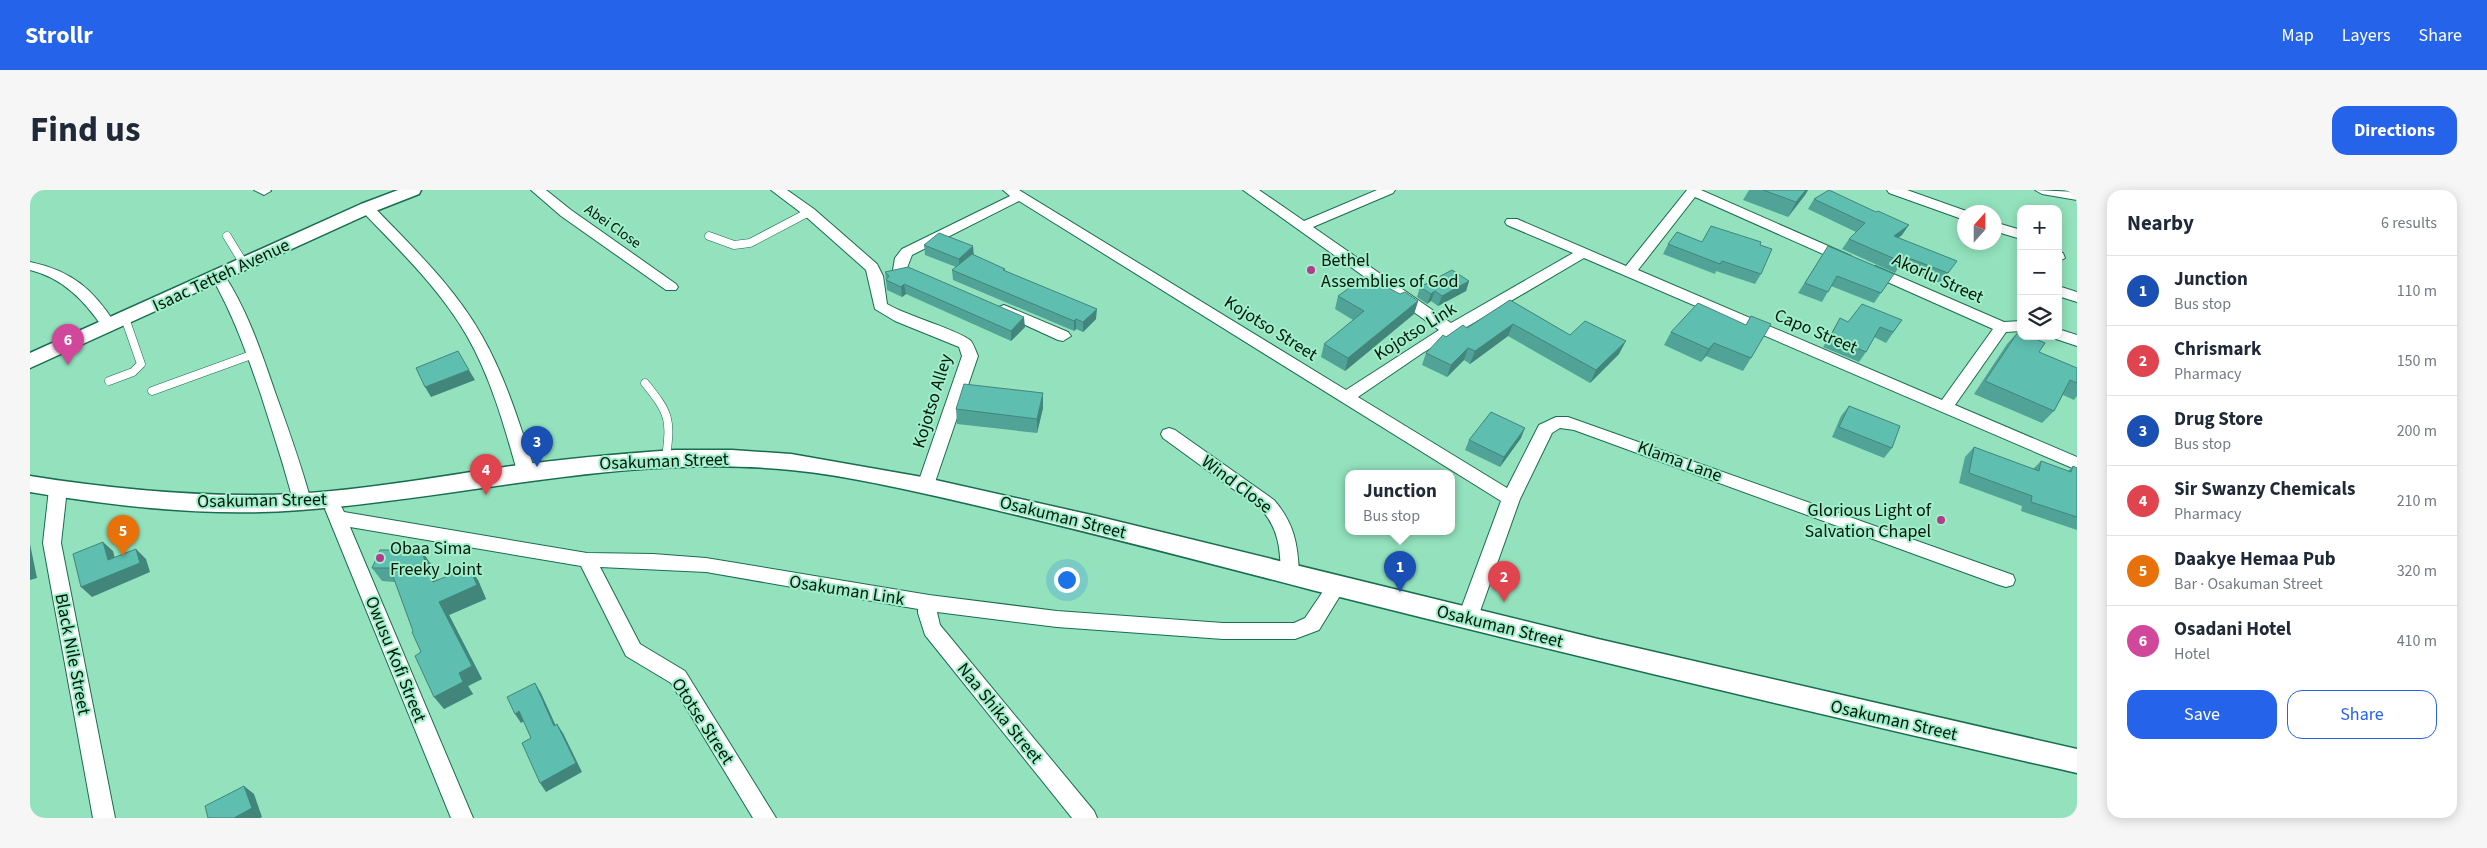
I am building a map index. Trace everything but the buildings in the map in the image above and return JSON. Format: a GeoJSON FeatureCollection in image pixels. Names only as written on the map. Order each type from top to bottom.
{"type":"FeatureCollection","features":[{"type":"Feature","properties":{"kind":"street","name":"Isaac Tetteh Avenue"},"geometry":{"type":"LineString","coordinates":[[30,361],[368,208],[412,190]]}},
{"type":"Feature","properties":{"kind":"street","name":"Abei Close"},"geometry":{"type":"LineString","coordinates":[[538,190],[566,213],[671,287]]}},
{"type":"Feature","properties":{"kind":"street"},"geometry":{"type":"LineString","coordinates":[[778,190],[809,212],[859,253],[878,275],[906,270],[902,258],[908,252],[1015,193]]}},
{"type":"Feature","properties":{"kind":"street"},"geometry":{"type":"LineString","coordinates":[[1250,190],[1450,330]]}},
{"type":"Feature","properties":{"kind":"street"},"geometry":{"type":"LineString","coordinates":[[1302,227],[1388,190]]}},
{"type":"Feature","properties":{"kind":"street"},"geometry":{"type":"LineString","coordinates":[[1894,190],[1957,212]]}},
{"type":"Feature","properties":{"kind":"street"},"geometry":{"type":"LineString","coordinates":[[2042,190],[2077,196]]}},
{"type":"Feature","properties":{"kind":"street"},"geometry":{"type":"LineString","coordinates":[[1629,272],[1694,191]]}},
{"type":"Feature","properties":{"kind":"street","name":"Akorlu Street"},"geometry":{"type":"LineString","coordinates":[[1694,191],[2002,327]]}},
{"type":"Feature","properties":{"kind":"street","name":"Kojotso Street"},"geometry":{"type":"LineString","coordinates":[[1015,193],[1511,499]]}},
{"type":"Feature","properties":{"kind":"street"},"geometry":{"type":"LineString","coordinates":[[368,208],[428,272],[456,309],[484,355],[507,406],[526,470]]}},
{"type":"Feature","properties":{"kind":"street","name":"Capo Street"},"geometry":{"type":"LineString","coordinates":[[1512,222],[2077,464]]}},
{"type":"Feature","properties":{"kind":"street"},"geometry":{"type":"LineString","coordinates":[[2002,229],[2017,234]]}},
{"type":"Feature","properties":{"kind":"street","name":"Kojotso Link"},"geometry":{"type":"LineString","coordinates":[[1346,398],[1392,366],[1450,330],[1583,253]]}},
{"type":"Feature","properties":{"kind":"street"},"geometry":{"type":"LineString","coordinates":[[30,266],[66,280],[81,289],[116,322]]}},
{"type":"Feature","properties":{"kind":"street","name":"Kojotso Alley"},"geometry":{"type":"LineString","coordinates":[[878,275],[876,294],[880,306],[890,313],[949,335],[966,344],[970,356],[926,486]]}},
{"type":"Feature","properties":{"kind":"street"},"geometry":{"type":"LineString","coordinates":[[218,276],[232,298],[254,354],[290,456],[302,501]]}},
{"type":"Feature","properties":{"kind":"street"},"geometry":{"type":"LineString","coordinates":[[2062,291],[2077,297]]}},
{"type":"Feature","properties":{"kind":"street"},"geometry":{"type":"LineString","coordinates":[[995,305],[1064,336]]}},
{"type":"Feature","properties":{"kind":"street"},"geometry":{"type":"LineString","coordinates":[[1944,408],[2002,327],[2017,326]]}},
{"type":"Feature","properties":{"kind":"street"},"geometry":{"type":"LineString","coordinates":[[2062,335],[2077,340]]}},
{"type":"Feature","properties":{"kind":"street","name":"Klama Lane"},"geometry":{"type":"LineString","coordinates":[[1468,617],[1511,499],[1545,429],[1550,424],[1564,422],[1780,497],[2006,580]]}},
{"type":"Feature","properties":{"kind":"street","name":"Wind Close"},"geometry":{"type":"LineString","coordinates":[[1169,434],[1268,505],[1281,519],[1288,534],[1290,574]]}},
{"type":"Feature","properties":{"kind":"street","name":"Osakuman Street"},"geometry":{"type":"LineString","coordinates":[[30,484],[58,489],[171,501],[302,501],[334,509],[526,470],[610,461],[666,458],[748,459],[790,462],[926,486],[1043,512],[1769,691],[2077,761]]}},
{"type":"Feature","properties":{"kind":"street","name":"Black Nile Street"},"geometry":{"type":"LineString","coordinates":[[58,489],[52,543],[104,818]]}},
{"type":"Feature","properties":{"kind":"street","name":"Osakuman Link"},"geometry":{"type":"LineString","coordinates":[[334,509],[588,560],[654,561],[706,565],[929,603],[1076,620],[1223,630],[1295,631],[1312,624],[1337,586]]}},
{"type":"Feature","properties":{"kind":"street","name":"Owusu Kofi Street"},"geometry":{"type":"LineString","coordinates":[[334,509],[462,818]]}},
{"type":"Feature","properties":{"kind":"street","name":"Ototse Street"},"geometry":{"type":"LineString","coordinates":[[588,560],[633,650],[643,660],[668,670],[678,678],[765,818]]}},
{"type":"Feature","properties":{"kind":"street","name":"Naa Shika Street"},"geometry":{"type":"LineString","coordinates":[[929,603],[927,613],[932,629],[1086,818]]}},
{"type":"Feature","properties":{"kind":"lane"},"geometry":{"type":"LineString","coordinates":[[709,236],[734,244],[750,243],[809,212]]}},
{"type":"Feature","properties":{"kind":"lane"},"geometry":{"type":"LineString","coordinates":[[227,236],[244,264]]}},
{"type":"Feature","properties":{"kind":"lane"},"geometry":{"type":"LineString","coordinates":[[109,381],[132,372],[141,364],[116,322]]}},
{"type":"Feature","properties":{"kind":"lane"},"geometry":{"type":"LineString","coordinates":[[152,391],[254,354]]}},
{"type":"Feature","properties":{"kind":"lane"},"geometry":{"type":"LineString","coordinates":[[645,383],[666,408],[670,420],[666,458]]}},
{"type":"Feature","properties":{"kind":"place","name":"Bethel Assemblies of God"},"geometry":{"type":"Point","coordinates":[1311,270]}},
{"type":"Feature","properties":{"kind":"place","name":"Osadani Hotel"},"geometry":{"type":"Point","coordinates":[68,365]}},
{"type":"Feature","properties":{"kind":"place","name":"Drug Store"},"geometry":{"type":"Point","coordinates":[537,467]}},
{"type":"Feature","properties":{"kind":"place","name":"Sir Swanzy Chemicals"},"geometry":{"type":"Point","coordinates":[486,495]}},
{"type":"Feature","properties":{"kind":"place","name":"Glorious Light of Salvation Chapel"},"geometry":{"type":"Point","coordinates":[1941,520]}},
{"type":"Feature","properties":{"kind":"place","name":"Daakye Hemaa Pub"},"geometry":{"type":"Point","coordinates":[123,556]}},
{"type":"Feature","properties":{"kind":"place","name":"Obaa Sima Freeky Joint"},"geometry":{"type":"Point","coordinates":[380,558]}},
{"type":"Feature","properties":{"kind":"place","name":"Junction"},"geometry":{"type":"Point","coordinates":[1400,592]}},
{"type":"Feature","properties":{"kind":"place","name":"Chrismark"},"geometry":{"type":"Point","coordinates":[1504,602]}}]}
